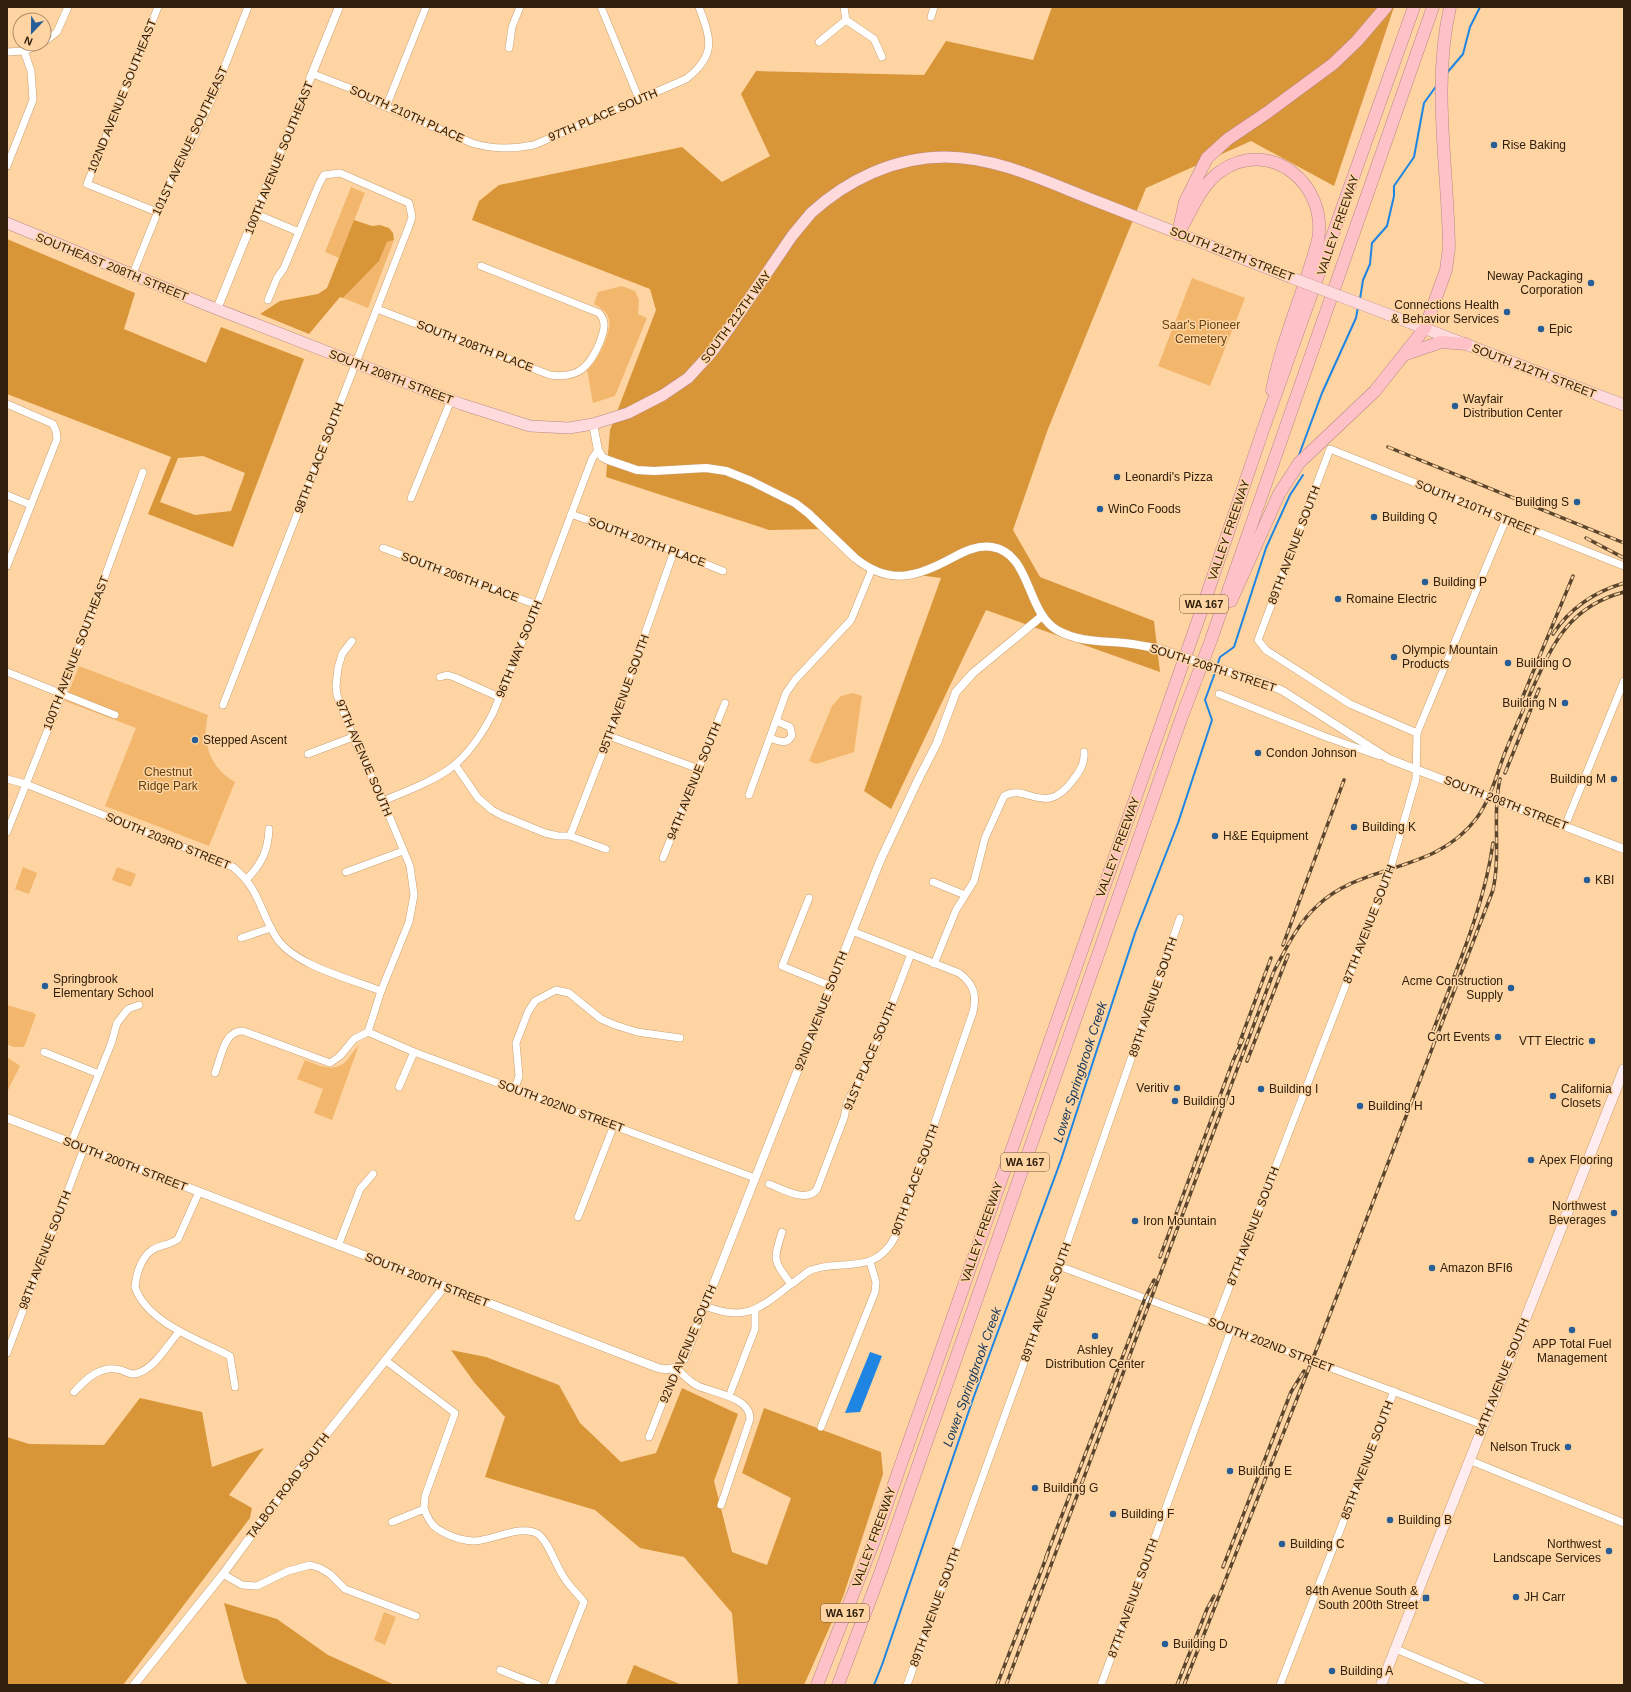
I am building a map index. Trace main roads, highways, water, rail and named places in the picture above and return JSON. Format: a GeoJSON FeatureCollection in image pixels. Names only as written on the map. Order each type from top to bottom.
{"type":"FeatureCollection","features":[{"type":"Feature","properties":{"kind":"highway"},"geometry":{"type":"LineString","coordinates":[[1178,234],[1185,202],[1208,158],[1228,138],[1268,112],[1333,64],[1357,41],[1386,7]]}},
{"type":"Feature","properties":{"kind":"highway","name":"VALLEY FREEWAY"},"geometry":{"type":"LineString","coordinates":[[817,1685],[874,1541],[1202,609],[1264,427],[1414,7]]}},
{"type":"Feature","properties":{"kind":"highway","name":"VALLEY FREEWAY"},"geometry":{"type":"LineString","coordinates":[[838,1685],[881,1571],[1181,719],[1211,640],[1433,7]]}},
{"type":"Feature","properties":{"kind":"highway"},"geometry":{"type":"LineString","coordinates":[[1211,640],[1234,598],[1279,494],[1299,463],[1375,391],[1425,328],[1446,270],[1449,248],[1441,103],[1442,58],[1450,7]]}},
{"type":"Feature","properties":{"kind":"highway"},"geometry":{"type":"LineString","coordinates":[[1178,234],[1201,193],[1211,179],[1225,168],[1239,163],[1260,161],[1282,166],[1302,180],[1313,196],[1320,227],[1318,240],[1292,324],[1276,368],[1264,427]]}},
{"type":"Feature","properties":{"kind":"highway"},"geometry":{"type":"LineString","coordinates":[[1404,355],[1441,342],[1466,344]]}},
{"type":"Feature","properties":{"kind":"highway"},"geometry":{"type":"LineString","coordinates":[[823,1685],[863,1581],[874,1541]]}},
{"type":"Feature","properties":{"kind":"main road","name":"SOUTH 212TH STREET"},"geometry":{"type":"LineString","coordinates":[[878,170],[899,163],[928,158],[946,157],[981,161],[1040,180],[1624,405]]}},
{"type":"Feature","properties":{"kind":"main road","name":"SOUTH 212TH WAY"},"geometry":{"type":"LineString","coordinates":[[569,428],[593,424],[618,417],[642,407],[676,387],[688,378],[711,353],[792,236],[811,213],[840,190],[878,170]]}},
{"type":"Feature","properties":{"kind":"main road","name":"SOUTHEAST 208TH STREET"},"geometry":{"type":"LineString","coordinates":[[7,223],[132,276],[217,309]]}},
{"type":"Feature","properties":{"kind":"main road","name":"SOUTH 208TH STREET"},"geometry":{"type":"LineString","coordinates":[[217,309],[356,365],[451,400],[530,426],[569,428]]}},
{"type":"Feature","properties":{"kind":"main road","name":"84TH AVENUE SOUTH"},"geometry":{"type":"LineString","coordinates":[[1381,1685],[1469,1460],[1622,1081],[1624,1069]]}},
{"type":"Feature","properties":{"kind":"water"},"geometry":{"type":"Polygon","coordinates":[[[870,1352],[882,1356],[860,1412],[845,1413],[870,1352]]]}},
{"type":"Feature","properties":{"kind":"waterway","name":"Lower Springbrook Creek"},"geometry":{"type":"LineString","coordinates":[[1446,74],[1463,54],[1470,27],[1480,7]]}},
{"type":"Feature","properties":{"kind":"waterway","name":"Lower Springbrook Creek"},"geometry":{"type":"LineString","coordinates":[[1360,299],[1363,280],[1370,264],[1372,243],[1387,226],[1394,196],[1394,186],[1414,157],[1424,103],[1437,85]]}},
{"type":"Feature","properties":{"kind":"waterway","name":"Lower Springbrook Creek"},"geometry":{"type":"LineString","coordinates":[[1299,455],[1322,393],[1356,318],[1358,307]]}},
{"type":"Feature","properties":{"kind":"waterway","name":"Lower Springbrook Creek"},"geometry":{"type":"LineString","coordinates":[[1217,666],[1220,657],[1234,647],[1266,548],[1290,495],[1303,475]]}},
{"type":"Feature","properties":{"kind":"waterway","name":"Lower Springbrook Creek"},"geometry":{"type":"LineString","coordinates":[[874,1685],[973,1399],[1061,1160],[1135,933],[1178,823],[1212,720],[1205,700],[1216,670]]}},
{"type":"Feature","properties":{"kind":"railway"},"geometry":{"type":"LineString","coordinates":[[1388,447],[1624,543]]}},
{"type":"Feature","properties":{"kind":"railway"},"geometry":{"type":"LineString","coordinates":[[1586,538],[1624,558]]}},
{"type":"Feature","properties":{"kind":"railway"},"geometry":{"type":"LineString","coordinates":[[1521,701],[1573,576]]}},
{"type":"Feature","properties":{"kind":"railway"},"geometry":{"type":"LineString","coordinates":[[1553,634],[1567,616],[1584,602],[1603,591],[1624,583]]}},
{"type":"Feature","properties":{"kind":"railway"},"geometry":{"type":"LineString","coordinates":[[1006,1685],[1274,971],[1288,946],[1310,913],[1335,892],[1355,882],[1440,850],[1459,837],[1476,819],[1489,796],[1504,755],[1538,676],[1554,645],[1575,618],[1588,608],[1604,599],[1624,592]]}},
{"type":"Feature","properties":{"kind":"railway"},"geometry":{"type":"LineString","coordinates":[[1505,773],[1539,689]]}},
{"type":"Feature","properties":{"kind":"railway"},"geometry":{"type":"LineString","coordinates":[[1184,1685],[1317,1348],[1493,890],[1496,862],[1497,807],[1500,779]]}},
{"type":"Feature","properties":{"kind":"railway"},"geometry":{"type":"LineString","coordinates":[[1283,945],[1344,780]]}},
{"type":"Feature","properties":{"kind":"railway"},"geometry":{"type":"LineString","coordinates":[[1433,1031],[1460,962],[1476,915],[1489,867],[1493,843]]}},
{"type":"Feature","properties":{"kind":"railway"},"geometry":{"type":"LineString","coordinates":[[1247,1061],[1288,955]]}},
{"type":"Feature","properties":{"kind":"railway"},"geometry":{"type":"LineString","coordinates":[[1239,1044],[1271,958]]}},
{"type":"Feature","properties":{"kind":"railway"},"geometry":{"type":"LineString","coordinates":[[1160,1257],[1233,1061],[1243,1039]]}},
{"type":"Feature","properties":{"kind":"railway"},"geometry":{"type":"LineString","coordinates":[[1046,1557],[1145,1298],[1154,1280]]}},
{"type":"Feature","properties":{"kind":"railway"},"geometry":{"type":"LineString","coordinates":[[1223,1567],[1291,1392],[1304,1371]]}},
{"type":"Feature","properties":{"kind":"railway"},"geometry":{"type":"LineString","coordinates":[[997,1685],[1048,1553]]}},
{"type":"Feature","properties":{"kind":"railway"},"geometry":{"type":"LineString","coordinates":[[1177,1685],[1207,1609],[1214,1596]]}},
{"type":"Feature","properties":{"kind":"place","name":"Rise Baking"},"geometry":{"type":"Point","coordinates":[1494,145]}},
{"type":"Feature","properties":{"kind":"place","name":"Neway Packaging Corporation"},"geometry":{"type":"Point","coordinates":[1591,283]}},
{"type":"Feature","properties":{"kind":"place","name":"Connections Health & Behavior Services"},"geometry":{"type":"Point","coordinates":[1507,312]}},
{"type":"Feature","properties":{"kind":"place","name":"Epic"},"geometry":{"type":"Point","coordinates":[1541,329]}},
{"type":"Feature","properties":{"kind":"place","name":"Wayfair Distribution Center"},"geometry":{"type":"Point","coordinates":[1455,406]}},
{"type":"Feature","properties":{"kind":"place","name":"Leonardi's Pizza"},"geometry":{"type":"Point","coordinates":[1117,477]}},
{"type":"Feature","properties":{"kind":"place","name":"Building S"},"geometry":{"type":"Point","coordinates":[1577,502]}},
{"type":"Feature","properties":{"kind":"place","name":"WinCo Foods"},"geometry":{"type":"Point","coordinates":[1100,509]}},
{"type":"Feature","properties":{"kind":"place","name":"Building Q"},"geometry":{"type":"Point","coordinates":[1374,517]}},
{"type":"Feature","properties":{"kind":"place","name":"Building P"},"geometry":{"type":"Point","coordinates":[1425,582]}},
{"type":"Feature","properties":{"kind":"place","name":"Romaine Electric"},"geometry":{"type":"Point","coordinates":[1338,599]}},
{"type":"Feature","properties":{"kind":"place","name":"Olympic Mountain Products"},"geometry":{"type":"Point","coordinates":[1394,657]}},
{"type":"Feature","properties":{"kind":"place","name":"Building O"},"geometry":{"type":"Point","coordinates":[1508,663]}},
{"type":"Feature","properties":{"kind":"place","name":"Building N"},"geometry":{"type":"Point","coordinates":[1565,703]}},
{"type":"Feature","properties":{"kind":"place","name":"Stepped Ascent"},"geometry":{"type":"Point","coordinates":[195,740]}},
{"type":"Feature","properties":{"kind":"place","name":"Condon Johnson"},"geometry":{"type":"Point","coordinates":[1258,753]}},
{"type":"Feature","properties":{"kind":"place","name":"Building M"},"geometry":{"type":"Point","coordinates":[1614,779]}},
{"type":"Feature","properties":{"kind":"place","name":"Building K"},"geometry":{"type":"Point","coordinates":[1354,827]}},
{"type":"Feature","properties":{"kind":"place","name":"H&E Equipment"},"geometry":{"type":"Point","coordinates":[1215,836]}},
{"type":"Feature","properties":{"kind":"place","name":"KBI"},"geometry":{"type":"Point","coordinates":[1587,880]}},
{"type":"Feature","properties":{"kind":"place","name":"Springbrook Elementary School"},"geometry":{"type":"Point","coordinates":[45,986]}},
{"type":"Feature","properties":{"kind":"place","name":"Acme Construction Supply"},"geometry":{"type":"Point","coordinates":[1511,988]}},
{"type":"Feature","properties":{"kind":"place","name":"Cort Events"},"geometry":{"type":"Point","coordinates":[1498,1037]}},
{"type":"Feature","properties":{"kind":"place","name":"VTT Electric"},"geometry":{"type":"Point","coordinates":[1592,1041]}},
{"type":"Feature","properties":{"kind":"place","name":"Veritiv"},"geometry":{"type":"Point","coordinates":[1177,1088]}},
{"type":"Feature","properties":{"kind":"place","name":"Building I"},"geometry":{"type":"Point","coordinates":[1261,1089]}},
{"type":"Feature","properties":{"kind":"place","name":"California Closets"},"geometry":{"type":"Point","coordinates":[1553,1096]}},
{"type":"Feature","properties":{"kind":"place","name":"Building J"},"geometry":{"type":"Point","coordinates":[1175,1101]}},
{"type":"Feature","properties":{"kind":"place","name":"Building H"},"geometry":{"type":"Point","coordinates":[1360,1106]}},
{"type":"Feature","properties":{"kind":"place","name":"Apex Flooring"},"geometry":{"type":"Point","coordinates":[1531,1160]}},
{"type":"Feature","properties":{"kind":"place","name":"Northwest Beverages"},"geometry":{"type":"Point","coordinates":[1614,1213]}},
{"type":"Feature","properties":{"kind":"place","name":"Iron Mountain"},"geometry":{"type":"Point","coordinates":[1135,1221]}},
{"type":"Feature","properties":{"kind":"place","name":"Amazon BFI6"},"geometry":{"type":"Point","coordinates":[1432,1268]}},
{"type":"Feature","properties":{"kind":"place","name":"APP Total Fuel Management"},"geometry":{"type":"Point","coordinates":[1572,1330]}},
{"type":"Feature","properties":{"kind":"place","name":"Ashley Distribution Center"},"geometry":{"type":"Point","coordinates":[1095,1336]}},
{"type":"Feature","properties":{"kind":"place","name":"Nelson Truck"},"geometry":{"type":"Point","coordinates":[1568,1447]}},
{"type":"Feature","properties":{"kind":"place","name":"Building E"},"geometry":{"type":"Point","coordinates":[1230,1471]}},
{"type":"Feature","properties":{"kind":"place","name":"Building G"},"geometry":{"type":"Point","coordinates":[1035,1488]}},
{"type":"Feature","properties":{"kind":"place","name":"Building F"},"geometry":{"type":"Point","coordinates":[1113,1514]}},
{"type":"Feature","properties":{"kind":"place","name":"Building B"},"geometry":{"type":"Point","coordinates":[1390,1520]}},
{"type":"Feature","properties":{"kind":"place","name":"Building C"},"geometry":{"type":"Point","coordinates":[1282,1544]}},
{"type":"Feature","properties":{"kind":"place","name":"Northwest Landscape Services"},"geometry":{"type":"Point","coordinates":[1609,1551]}},
{"type":"Feature","properties":{"kind":"place","name":"JH Carr"},"geometry":{"type":"Point","coordinates":[1516,1597]}},
{"type":"Feature","properties":{"kind":"place","name":"84th Avenue South & South 200th Street"},"geometry":{"type":"Point","coordinates":[1426,1598]}},
{"type":"Feature","properties":{"kind":"place","name":"Building D"},"geometry":{"type":"Point","coordinates":[1165,1644]}},
{"type":"Feature","properties":{"kind":"place","name":"Building A"},"geometry":{"type":"Point","coordinates":[1332,1671]}},
{"type":"Feature","properties":{"kind":"park label","name":"Saar's Pioneer Cemetery"},"geometry":{"type":"Point","coordinates":[1201,332]}},
{"type":"Feature","properties":{"kind":"park label","name":"Chestnut Ridge Park"},"geometry":{"type":"Point","coordinates":[168,779]}}]}
